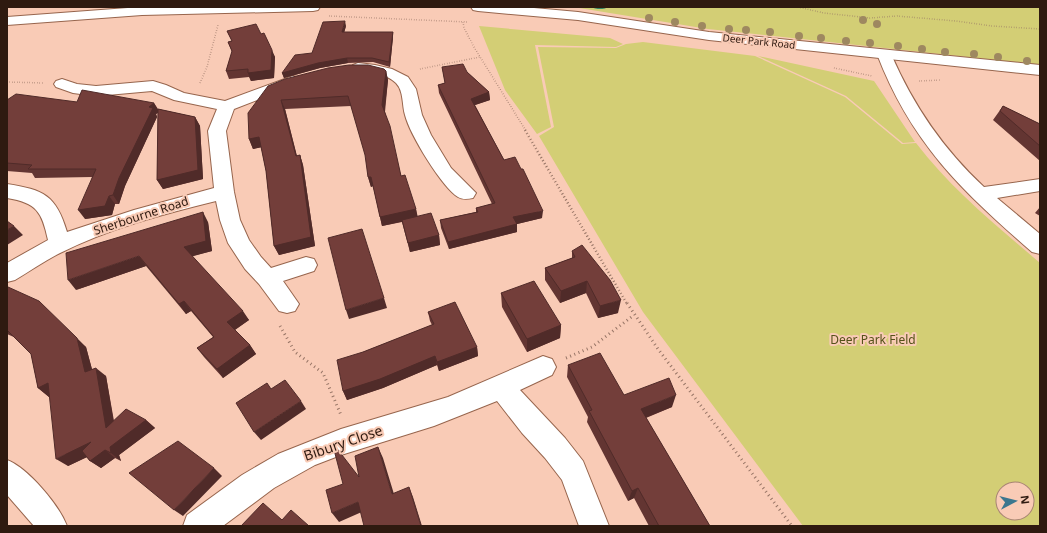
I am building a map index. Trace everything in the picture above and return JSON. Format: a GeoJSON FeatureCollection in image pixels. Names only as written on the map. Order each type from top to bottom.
{"type":"FeatureCollection","features":[{"type":"Feature","properties":{"kind":"street"},"geometry":{"type":"LineString","coordinates":[[7,21],[142,11],[313,7]]}},
{"type":"Feature","properties":{"kind":"street","name":"Deer Park Road"},"geometry":{"type":"LineString","coordinates":[[478,7],[578,16],[709,36],[1040,70]]}},
{"type":"Feature","properties":{"kind":"street"},"geometry":{"type":"LineString","coordinates":[[884,54],[900,90],[922,128],[951,164],[979,194],[1040,246]]}},
{"type":"Feature","properties":{"kind":"street"},"geometry":{"type":"LineString","coordinates":[[345,69],[368,68],[394,75],[401,80],[407,87],[411,108],[416,121],[447,176],[466,193]]}},
{"type":"Feature","properties":{"kind":"street"},"geometry":{"type":"LineString","coordinates":[[62,84],[81,90],[98,92],[153,86],[192,100],[227,106],[259,93],[310,76]]}},
{"type":"Feature","properties":{"kind":"street"},"geometry":{"type":"LineString","coordinates":[[227,106],[220,120],[217,131],[224,192],[230,220],[239,243],[253,263],[267,278],[287,304]]}},
{"type":"Feature","properties":{"kind":"street"},"geometry":{"type":"LineString","coordinates":[[979,194],[1040,185]]}},
{"type":"Feature","properties":{"kind":"street"},"geometry":{"type":"LineString","coordinates":[[7,191],[35,197],[44,203],[51,213],[60,244]]}},
{"type":"Feature","properties":{"kind":"street","name":"Sherbourne Road"},"geometry":{"type":"LineString","coordinates":[[7,274],[60,244],[104,227],[224,192]]}},
{"type":"Feature","properties":{"kind":"street"},"geometry":{"type":"LineString","coordinates":[[267,278],[306,264]]}},
{"type":"Feature","properties":{"kind":"street","name":"Bibury Close"},"geometry":{"type":"LineString","coordinates":[[198,526],[239,494],[267,475],[320,449],[433,414],[501,387],[543,367]]}},
{"type":"Feature","properties":{"kind":"street"},"geometry":{"type":"LineString","coordinates":[[501,387],[532,424],[555,448],[573,471],[594,526]]}},
{"type":"Feature","properties":{"kind":"street"},"geometry":{"type":"LineString","coordinates":[[7,474],[39,508],[52,526]]}},
{"type":"Feature","properties":{"kind":"path"},"geometry":{"type":"LineString","coordinates":[[798,7],[864,17],[879,18],[898,16],[956,20],[992,26],[1040,29]]}},
{"type":"Feature","properties":{"kind":"path"},"geometry":{"type":"LineString","coordinates":[[463,22],[464,28],[480,57],[546,164],[634,315],[663,356],[792,526]]}},
{"type":"Feature","properties":{"kind":"path"},"geometry":{"type":"LineString","coordinates":[[192,100],[207,67],[218,25]]}},
{"type":"Feature","properties":{"kind":"path"},"geometry":{"type":"LineString","coordinates":[[394,75],[480,57]]}},
{"type":"Feature","properties":{"kind":"path"},"geometry":{"type":"LineString","coordinates":[[7,82],[62,84]]}},
{"type":"Feature","properties":{"kind":"path"},"geometry":{"type":"LineString","coordinates":[[287,304],[275,316],[295,352],[323,373],[352,438]]}},
{"type":"Feature","properties":{"kind":"path"},"geometry":{"type":"LineString","coordinates":[[543,367],[592,347],[634,315]]}},
{"type":"Feature","properties":{"kind":"green space"},"geometry":{"type":"Polygon","coordinates":[[[573,7],[1040,7],[1040,65],[708,29],[573,7]]]}},
{"type":"Feature","properties":{"kind":"green space"},"geometry":{"type":"Polygon","coordinates":[[[479,26],[610,38],[623,44],[616,47],[535,45],[551,127],[537,134],[505,90],[479,26]]]}},
{"type":"Feature","properties":{"kind":"green space","name":"Deer Park Field"},"geometry":{"type":"Polygon","coordinates":[[[643,42],[755,56],[845,97],[902,144],[916,143],[959,191],[1040,263],[1040,526],[803,526],[643,312],[539,136],[554,127],[538,47],[616,48],[626,44],[643,42]]]}},
{"type":"Feature","properties":{"kind":"green space"},"geometry":{"type":"Polygon","coordinates":[[[758,56],[874,81],[915,142],[903,143],[846,96],[758,56]]]}},
{"type":"Feature","properties":{"kind":"building"},"geometry":{"type":"Polygon","coordinates":[[[345,21],[342,32],[393,32],[389,62],[372,58],[347,58],[318,63],[282,73],[295,55],[312,53],[323,22],[345,21]]]}},
{"type":"Feature","properties":{"kind":"building"},"geometry":{"type":"Polygon","coordinates":[[[256,24],[261,34],[264,33],[272,50],[271,70],[248,73],[248,69],[226,71],[232,51],[228,42],[232,41],[227,31],[256,24]]]}},
{"type":"Feature","properties":{"kind":"building"},"geometry":{"type":"Polygon","coordinates":[[[463,64],[467,72],[489,92],[471,99],[504,160],[515,157],[521,169],[523,169],[543,211],[513,217],[517,224],[448,242],[440,220],[478,212],[476,208],[495,203],[438,85],[445,83],[442,67],[463,64]]]}},
{"type":"Feature","properties":{"kind":"building"},"geometry":{"type":"Polygon","coordinates":[[[349,65],[368,65],[384,69],[386,71],[382,105],[390,126],[401,176],[405,175],[416,209],[380,217],[371,177],[368,177],[365,155],[348,96],[281,100],[296,156],[300,155],[311,237],[274,246],[266,171],[259,137],[249,139],[248,113],[268,86],[285,79],[328,68],[349,65]]]}},
{"type":"Feature","properties":{"kind":"building"},"geometry":{"type":"Polygon","coordinates":[[[82,90],[154,103],[149,107],[153,108],[119,178],[113,195],[109,196],[105,206],[78,210],[96,169],[28,169],[32,165],[7,163],[7,100],[16,94],[77,102],[82,90]]]}},
{"type":"Feature","properties":{"kind":"building"},"geometry":{"type":"Polygon","coordinates":[[[1003,106],[1040,124],[1040,146],[1000,111],[1003,106]]]}},
{"type":"Feature","properties":{"kind":"building"},"geometry":{"type":"Polygon","coordinates":[[[158,109],[195,117],[198,170],[157,180],[158,109]]]}},
{"type":"Feature","properties":{"kind":"building"},"geometry":{"type":"Polygon","coordinates":[[[203,212],[206,241],[184,247],[243,311],[227,322],[250,345],[217,369],[197,348],[214,337],[184,301],[179,304],[139,256],[68,280],[66,253],[203,212]]]}},
{"type":"Feature","properties":{"kind":"building"},"geometry":{"type":"Polygon","coordinates":[[[431,213],[439,235],[408,243],[402,220],[431,213]]]}},
{"type":"Feature","properties":{"kind":"building"},"geometry":{"type":"Polygon","coordinates":[[[7,221],[14,226],[7,230],[7,221]]]}},
{"type":"Feature","properties":{"kind":"building"},"geometry":{"type":"Polygon","coordinates":[[[362,229],[384,298],[346,310],[328,238],[362,229]]]}},
{"type":"Feature","properties":{"kind":"building"},"geometry":{"type":"Polygon","coordinates":[[[582,245],[610,280],[621,300],[600,306],[587,281],[561,291],[545,268],[575,257],[572,251],[582,245]]]}},
{"type":"Feature","properties":{"kind":"building"},"geometry":{"type":"Polygon","coordinates":[[[534,281],[561,325],[527,339],[501,293],[534,281]]]}},
{"type":"Feature","properties":{"kind":"building"},"geometry":{"type":"Polygon","coordinates":[[[8,287],[39,301],[77,338],[85,372],[96,368],[106,428],[126,409],[146,420],[110,447],[111,453],[105,450],[90,461],[82,451],[91,442],[56,459],[48,383],[38,388],[31,354],[7,330],[8,287]]]}},
{"type":"Feature","properties":{"kind":"building"},"geometry":{"type":"Polygon","coordinates":[[[455,302],[477,347],[437,362],[435,356],[380,379],[343,391],[337,360],[363,352],[434,324],[428,312],[455,302]]]}},
{"type":"Feature","properties":{"kind":"building"},"geometry":{"type":"Polygon","coordinates":[[[600,353],[624,395],[669,378],[676,395],[641,409],[710,526],[659,526],[638,488],[632,491],[589,411],[592,410],[568,365],[600,353]]]}},
{"type":"Feature","properties":{"kind":"building"},"geometry":{"type":"Polygon","coordinates":[[[285,380],[301,401],[254,432],[236,403],[267,383],[271,389],[285,380]]]}},
{"type":"Feature","properties":{"kind":"building"},"geometry":{"type":"Polygon","coordinates":[[[178,441],[214,468],[174,510],[129,473],[178,441]]]}},
{"type":"Feature","properties":{"kind":"building"},"geometry":{"type":"Polygon","coordinates":[[[333,446],[335,446],[359,477],[355,456],[378,447],[392,494],[409,487],[421,526],[364,526],[358,502],[332,513],[326,490],[343,484],[333,446]]]}},
{"type":"Feature","properties":{"kind":"building"},"geometry":{"type":"Polygon","coordinates":[[[263,503],[282,520],[291,510],[309,526],[241,526],[263,503]]]}},
{"type":"Feature","properties":{"kind":"waterway"},"geometry":{"type":"LineString","coordinates":[[593,7],[604,8]]}}]}
